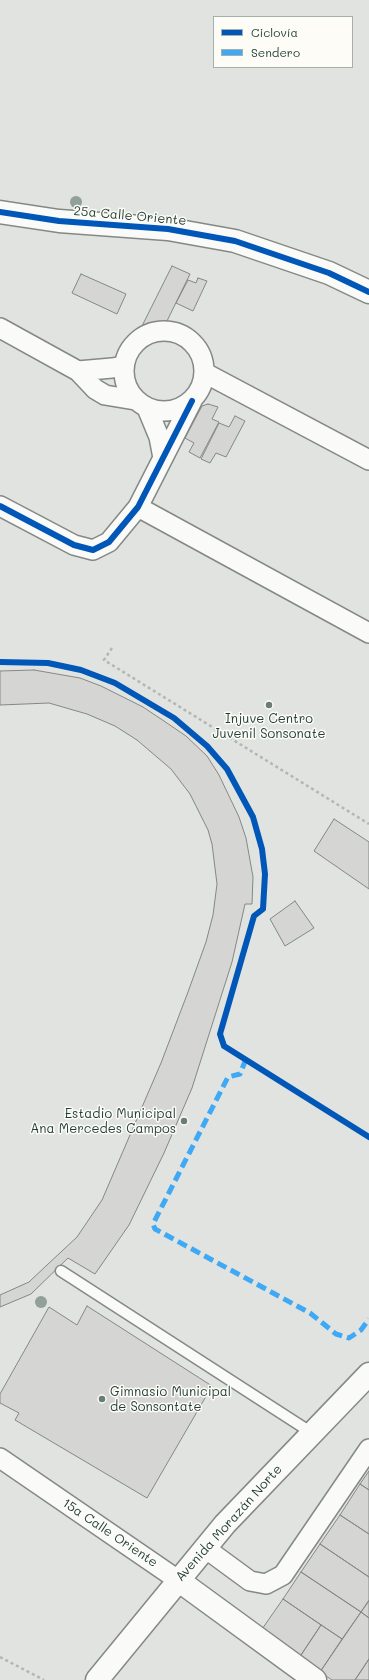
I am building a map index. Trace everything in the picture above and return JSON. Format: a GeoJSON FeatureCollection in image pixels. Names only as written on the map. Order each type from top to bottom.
{"type":"FeatureCollection","features":[{"type":"Feature","properties":{"kind":"main road","name":"25a Calle Oriente"},"geometry":{"type":"LineString","coordinates":[[0,212],[59,221],[168,229],[228,240],[300,262],[369,292]]}},
{"type":"Feature","properties":{"kind":"main road","name":"Avenida Morazán Norte"},"geometry":{"type":"LineString","coordinates":[[97,1680],[178,1580],[245,1503],[369,1374]]}},
{"type":"Feature","properties":{"kind":"main road","name":"15a Calle Oriente"},"geometry":{"type":"LineString","coordinates":[[178,1580],[316,1680]]}},
{"type":"Feature","properties":{"kind":"street"},"geometry":{"type":"LineString","coordinates":[[0,328],[78,371],[95,388],[105,395],[163,411],[179,409],[192,401]]}},
{"type":"Feature","properties":{"kind":"street"},"geometry":{"type":"LineString","coordinates":[[0,506],[74,545],[93,550],[109,542],[138,507],[163,458],[192,401],[201,388],[205,373],[201,355],[191,340],[180,333],[168,330],[155,331],[139,340],[127,354],[123,366],[124,378],[128,390],[141,404],[160,438],[163,458]]}},
{"type":"Feature","properties":{"kind":"street"},"geometry":{"type":"LineString","coordinates":[[78,371],[123,366]]}},
{"type":"Feature","properties":{"kind":"street"},"geometry":{"type":"LineString","coordinates":[[205,373],[369,460]]}},
{"type":"Feature","properties":{"kind":"street"},"geometry":{"type":"LineString","coordinates":[[138,507],[369,633]]}},
{"type":"Feature","properties":{"kind":"street"},"geometry":{"type":"LineString","coordinates":[[205,1548],[250,1581],[266,1584],[282,1575],[369,1449]]}},
{"type":"Feature","properties":{"kind":"street","name":"15a Calle Oriente"},"geometry":{"type":"LineString","coordinates":[[0,1458],[178,1580]]}},
{"type":"Feature","properties":{"kind":"lane"},"geometry":{"type":"LineString","coordinates":[[61,1270],[312,1433]]}},
{"type":"Feature","properties":{"kind":"path"},"geometry":{"type":"LineString","coordinates":[[112,648],[104,660],[369,824]]}},
{"type":"Feature","properties":{"kind":"path"},"geometry":{"type":"LineString","coordinates":[[0,1657],[44,1680]]}},
{"type":"Feature","properties":{"kind":"shaded area"},"geometry":{"type":"Polygon","coordinates":[[[0,0],[369,0],[369,1680],[0,1680],[0,0]]]}},
{"type":"Feature","properties":{"kind":"building"},"geometry":{"type":"Polygon","coordinates":[[[172,266],[190,274],[166,323],[142,326],[172,266]]]}},
{"type":"Feature","properties":{"kind":"building"},"geometry":{"type":"Polygon","coordinates":[[[81,274],[126,294],[117,314],[72,293],[81,274]]]}},
{"type":"Feature","properties":{"kind":"building"},"geometry":{"type":"Polygon","coordinates":[[[198,278],[207,281],[193,311],[176,303],[188,280],[196,283],[198,278]]]}},
{"type":"Feature","properties":{"kind":"building"},"geometry":{"type":"Polygon","coordinates":[[[208,404],[218,407],[212,419],[219,422],[200,458],[189,452],[194,443],[185,438],[202,406],[208,404]]]}},
{"type":"Feature","properties":{"kind":"building"},"geometry":{"type":"Polygon","coordinates":[[[235,416],[245,421],[226,457],[216,453],[210,463],[201,459],[219,423],[229,427],[235,416]]]}},
{"type":"Feature","properties":{"kind":"building"},"geometry":{"type":"Polygon","coordinates":[[[34,670],[80,678],[101,686],[143,707],[186,736],[207,756],[219,775],[239,817],[246,838],[253,877],[252,904],[245,904],[232,962],[192,1088],[164,1153],[129,1225],[95,1274],[68,1258],[31,1294],[0,1307],[0,1295],[29,1282],[77,1237],[102,1200],[161,1063],[188,992],[206,942],[213,915],[217,884],[212,844],[208,830],[190,794],[171,769],[137,740],[115,726],[87,714],[49,703],[0,705],[0,671],[34,670]]]}},
{"type":"Feature","properties":{"kind":"building"},"geometry":{"type":"Polygon","coordinates":[[[334,819],[369,842],[369,889],[314,851],[334,819]]]}},
{"type":"Feature","properties":{"kind":"building"},"geometry":{"type":"Polygon","coordinates":[[[295,901],[314,928],[285,946],[270,919],[295,901]]]}},
{"type":"Feature","properties":{"kind":"building","name":"Gimnasio Municipal de Sonsontate"},"geometry":{"type":"Polygon","coordinates":[[[87,1306],[212,1386],[147,1498],[15,1420],[19,1413],[0,1403],[0,1394],[49,1307],[77,1325],[87,1306]]]}},
{"type":"Feature","properties":{"kind":"building"},"geometry":{"type":"Polygon","coordinates":[[[369,1471],[369,1490],[360,1484],[369,1471]]]}},
{"type":"Feature","properties":{"kind":"building"},"geometry":{"type":"Polygon","coordinates":[[[360,1484],[369,1490],[369,1534],[340,1515],[360,1484]]]}},
{"type":"Feature","properties":{"kind":"building"},"geometry":{"type":"Polygon","coordinates":[[[340,1515],[369,1534],[369,1577],[320,1544],[340,1515]]]}},
{"type":"Feature","properties":{"kind":"building"},"geometry":{"type":"Polygon","coordinates":[[[320,1544],[369,1577],[369,1600],[361,1612],[301,1572],[320,1544]]]}},
{"type":"Feature","properties":{"kind":"building"},"geometry":{"type":"Polygon","coordinates":[[[301,1572],[361,1612],[342,1639],[283,1599],[301,1572]]]}},
{"type":"Feature","properties":{"kind":"building"},"geometry":{"type":"Polygon","coordinates":[[[283,1599],[321,1625],[299,1658],[260,1632],[283,1599]]]}},
{"type":"Feature","properties":{"kind":"building"},"geometry":{"type":"Polygon","coordinates":[[[369,1601],[369,1618],[361,1612],[369,1601]]]}},
{"type":"Feature","properties":{"kind":"building"},"geometry":{"type":"Polygon","coordinates":[[[361,1612],[369,1618],[369,1659],[355,1680],[332,1680],[320,1672],[361,1612]]]}},
{"type":"Feature","properties":{"kind":"building"},"geometry":{"type":"Polygon","coordinates":[[[321,1625],[342,1639],[320,1672],[299,1658],[321,1625]]]}},
{"type":"Feature","properties":{"kind":"building"},"geometry":{"type":"Polygon","coordinates":[[[369,1659],[369,1680],[355,1680],[369,1659]]]}},
{"type":"Feature","properties":{"kind":"marked path"},"geometry":{"type":"LineString","coordinates":[[246,1059],[240,1074],[228,1077],[153,1224],[155,1229],[310,1313],[336,1334],[349,1338],[361,1330],[369,1319]]}},
{"type":"Feature","properties":{"kind":"cycle path"},"geometry":{"type":"LineString","coordinates":[[0,212],[59,221],[168,229],[235,241],[329,273],[369,292]]}},
{"type":"Feature","properties":{"kind":"cycle path"},"geometry":{"type":"LineString","coordinates":[[0,506],[74,545],[93,550],[109,542],[138,507],[192,401]]}},
{"type":"Feature","properties":{"kind":"cycle path"},"geometry":{"type":"LineString","coordinates":[[0,662],[48,663],[81,670],[115,683],[174,718],[207,746],[227,769],[253,817],[262,849],[265,874],[263,909],[254,916],[220,1034],[224,1046],[369,1137]]}},
{"type":"Feature","properties":{"kind":"place","name":"Injuve Centro Juvenil Sonsonate"},"geometry":{"type":"Point","coordinates":[269,705]}},
{"type":"Feature","properties":{"kind":"place","name":"Estadio Municipal Ana Mercedes Campos"},"geometry":{"type":"Point","coordinates":[184,1121]}},
{"type":"Feature","properties":{"kind":"place","name":"Gimnasio Municipal de Sonsontate"},"geometry":{"type":"Point","coordinates":[102,1399]}}]}
